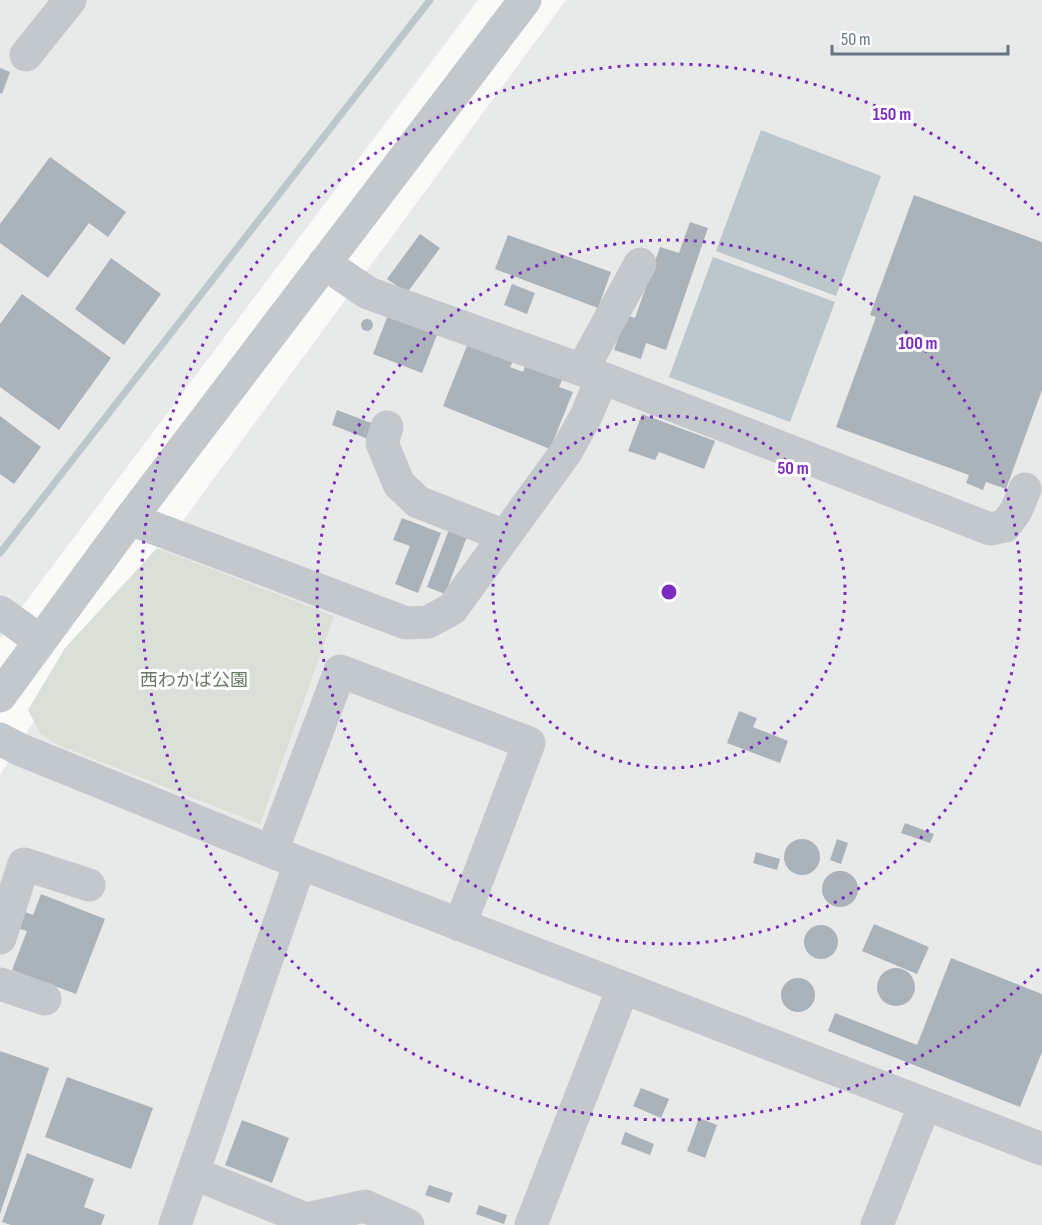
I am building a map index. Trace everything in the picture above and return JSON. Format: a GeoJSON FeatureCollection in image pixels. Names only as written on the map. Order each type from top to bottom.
{"type":"FeatureCollection","features":[{"type":"Feature","properties":{"kind":"street"},"geometry":{"type":"LineString","coordinates":[[26,55],[70,0]]}},
{"type":"Feature","properties":{"kind":"street"},"geometry":{"type":"LineString","coordinates":[[0,696],[130,519],[525,0]]}},
{"type":"Feature","properties":{"kind":"street"},"geometry":{"type":"LineString","coordinates":[[324,263],[368,293],[592,374],[990,529],[1005,526],[1016,511],[1025,489]]}},
{"type":"Feature","properties":{"kind":"street"},"geometry":{"type":"LineString","coordinates":[[130,519],[406,623],[428,622],[452,609],[566,452],[586,416],[592,374],[640,264]]}},
{"type":"Feature","properties":{"kind":"street"},"geometry":{"type":"LineString","coordinates":[[387,427],[382,443],[399,484],[418,502],[505,536]]}},
{"type":"Feature","properties":{"kind":"street"},"geometry":{"type":"LineString","coordinates":[[4,615],[39,640]]}},
{"type":"Feature","properties":{"kind":"street"},"geometry":{"type":"LineString","coordinates":[[175,1225],[193,1173],[340,671],[529,743],[460,925]]}},
{"type":"Feature","properties":{"kind":"street"},"geometry":{"type":"LineString","coordinates":[[0,739],[21,750],[286,857],[1042,1149]]}},
{"type":"Feature","properties":{"kind":"street"},"geometry":{"type":"LineString","coordinates":[[1,933],[24,864],[89,885]]}},
{"type":"Feature","properties":{"kind":"street"},"geometry":{"type":"LineString","coordinates":[[0,984],[45,999]]}},
{"type":"Feature","properties":{"kind":"street"},"geometry":{"type":"LineString","coordinates":[[531,1225],[623,988]]}},
{"type":"Feature","properties":{"kind":"street"},"geometry":{"type":"LineString","coordinates":[[876,1225],[925,1104]]}},
{"type":"Feature","properties":{"kind":"street"},"geometry":{"type":"LineString","coordinates":[[193,1173],[306,1219],[365,1206],[408,1225]]}},
{"type":"Feature","properties":{"kind":"shaded area"},"geometry":{"type":"Polygon","coordinates":[[[0,0],[478,0],[0,639],[0,0]]]}},
{"type":"Feature","properties":{"kind":"shaded area"},"geometry":{"type":"Polygon","coordinates":[[[566,0],[1042,0],[1042,1225],[0,1225],[0,775],[53,690],[148,568],[566,0]]]}},
{"type":"Feature","properties":{"kind":"shaded area"},"geometry":{"type":"Polygon","coordinates":[[[761,130],[881,176],[836,296],[716,251],[761,130]]]}},
{"type":"Feature","properties":{"kind":"shaded area"},"geometry":{"type":"Polygon","coordinates":[[[713,257],[835,302],[790,422],[669,377],[713,257]]]}},
{"type":"Feature","properties":{"kind":"green space","name":"西わかば公園"},"geometry":{"type":"Polygon","coordinates":[[[157,548],[334,616],[260,824],[58,745],[40,733],[28,710],[65,648],[157,548]]]}},
{"type":"Feature","properties":{"kind":"building"},"geometry":{"type":"Polygon","coordinates":[[[0,68],[10,72],[2,94],[0,93],[0,68]]]}},
{"type":"Feature","properties":{"kind":"building"},"geometry":{"type":"Polygon","coordinates":[[[50,157],[126,212],[108,237],[89,223],[48,278],[0,243],[0,224],[50,157]]]}},
{"type":"Feature","properties":{"kind":"building"},"geometry":{"type":"Polygon","coordinates":[[[914,195],[1042,242],[1042,390],[1006,489],[986,482],[983,490],[966,483],[969,475],[836,427],[876,317],[870,315],[914,195]]]}},
{"type":"Feature","properties":{"kind":"building"},"geometry":{"type":"Polygon","coordinates":[[[690,222],[708,228],[666,350],[646,343],[641,359],[614,350],[626,315],[635,318],[660,247],[679,253],[690,222]]]}},
{"type":"Feature","properties":{"kind":"building"},"geometry":{"type":"Polygon","coordinates":[[[420,234],[440,248],[407,293],[387,279],[420,234]]]}},
{"type":"Feature","properties":{"kind":"building"},"geometry":{"type":"Polygon","coordinates":[[[508,235],[611,272],[598,308],[495,269],[508,235]]]}},
{"type":"Feature","properties":{"kind":"building"},"geometry":{"type":"Polygon","coordinates":[[[111,258],[161,294],[124,345],[75,309],[111,258]]]}},
{"type":"Feature","properties":{"kind":"building"},"geometry":{"type":"Polygon","coordinates":[[[512,284],[535,293],[527,314],[504,305],[512,284]]]}},
{"type":"Feature","properties":{"kind":"building"},"geometry":{"type":"Polygon","coordinates":[[[22,294],[111,358],[59,430],[0,387],[0,324],[22,294]]]}},
{"type":"Feature","properties":{"kind":"building"},"geometry":{"type":"Polygon","coordinates":[[[388,315],[437,335],[422,373],[373,354],[388,315]]]}},
{"type":"Feature","properties":{"kind":"building"},"geometry":{"type":"Polygon","coordinates":[[[369,319],[373,325],[369,331],[365,331],[361,323],[369,319]]]}},
{"type":"Feature","properties":{"kind":"building"},"geometry":{"type":"Polygon","coordinates":[[[468,343],[513,361],[510,367],[523,372],[525,366],[562,380],[559,387],[573,392],[550,449],[443,406],[468,343]]]}},
{"type":"Feature","properties":{"kind":"building"},"geometry":{"type":"Polygon","coordinates":[[[337,410],[374,424],[368,439],[332,425],[337,410]]]}},
{"type":"Feature","properties":{"kind":"building"},"geometry":{"type":"Polygon","coordinates":[[[642,414],[715,441],[704,469],[659,452],[655,460],[628,451],[642,414]]]}},
{"type":"Feature","properties":{"kind":"building"},"geometry":{"type":"Polygon","coordinates":[[[0,416],[41,447],[14,484],[0,474],[0,416]]]}},
{"type":"Feature","properties":{"kind":"building"},"geometry":{"type":"Polygon","coordinates":[[[402,518],[441,533],[418,593],[395,584],[410,546],[393,540],[402,518]]]}},
{"type":"Feature","properties":{"kind":"building"},"geometry":{"type":"Polygon","coordinates":[[[450,527],[468,534],[445,594],[427,587],[450,527]]]}},
{"type":"Feature","properties":{"kind":"building"},"geometry":{"type":"Polygon","coordinates":[[[739,711],[757,718],[753,727],[788,741],[780,763],[727,743],[739,711]]]}},
{"type":"Feature","properties":{"kind":"building"},"geometry":{"type":"Polygon","coordinates":[[[905,823],[934,834],[930,843],[901,833],[905,823]]]}},
{"type":"Feature","properties":{"kind":"building"},"geometry":{"type":"Polygon","coordinates":[[[802,839],[815,844],[820,857],[815,870],[802,875],[789,870],[784,857],[789,844],[802,839]]]}},
{"type":"Feature","properties":{"kind":"building"},"geometry":{"type":"Polygon","coordinates":[[[837,839],[848,843],[841,864],[830,860],[837,839]]]}},
{"type":"Feature","properties":{"kind":"building"},"geometry":{"type":"Polygon","coordinates":[[[756,852],[780,859],[777,870],[753,863],[756,852]]]}},
{"type":"Feature","properties":{"kind":"building"},"geometry":{"type":"Polygon","coordinates":[[[840,871],[853,876],[858,889],[853,902],[840,907],[827,902],[822,889],[827,876],[840,871]]]}},
{"type":"Feature","properties":{"kind":"building"},"geometry":{"type":"Polygon","coordinates":[[[41,894],[105,919],[76,994],[12,970],[27,931],[14,927],[20,910],[33,915],[41,894]]]}},
{"type":"Feature","properties":{"kind":"building"},"geometry":{"type":"Polygon","coordinates":[[[874,924],[929,947],[917,974],[862,951],[874,924]]]}},
{"type":"Feature","properties":{"kind":"building"},"geometry":{"type":"Polygon","coordinates":[[[821,925],[833,930],[838,942],[833,954],[821,959],[809,954],[804,942],[809,930],[821,925]]]}},
{"type":"Feature","properties":{"kind":"building"},"geometry":{"type":"Polygon","coordinates":[[[951,958],[1042,994],[1042,1052],[1020,1107],[828,1031],[835,1013],[917,1045],[951,958]]]}},
{"type":"Feature","properties":{"kind":"building"},"geometry":{"type":"Polygon","coordinates":[[[896,968],[909,974],[915,987],[909,1000],[896,1006],[883,1000],[877,987],[883,974],[896,968]]]}},
{"type":"Feature","properties":{"kind":"building"},"geometry":{"type":"Polygon","coordinates":[[[798,978],[810,983],[815,995],[810,1007],[798,1012],[786,1007],[781,995],[786,983],[798,978]]]}},
{"type":"Feature","properties":{"kind":"building"},"geometry":{"type":"Polygon","coordinates":[[[0,1051],[49,1068],[0,1214],[0,1051]]]}},
{"type":"Feature","properties":{"kind":"building"},"geometry":{"type":"Polygon","coordinates":[[[67,1077],[153,1108],[131,1169],[45,1137],[67,1077]]]}},
{"type":"Feature","properties":{"kind":"building"},"geometry":{"type":"Polygon","coordinates":[[[641,1088],[669,1099],[661,1118],[633,1106],[641,1088]]]}},
{"type":"Feature","properties":{"kind":"building"},"geometry":{"type":"Polygon","coordinates":[[[699,1118],[717,1125],[705,1158],[687,1151],[699,1118]]]}},
{"type":"Feature","properties":{"kind":"building"},"geometry":{"type":"Polygon","coordinates":[[[242,1120],[289,1138],[272,1183],[225,1165],[242,1120]]]}},
{"type":"Feature","properties":{"kind":"building"},"geometry":{"type":"Polygon","coordinates":[[[625,1132],[654,1144],[650,1155],[621,1144],[625,1132]]]}},
{"type":"Feature","properties":{"kind":"building"},"geometry":{"type":"Polygon","coordinates":[[[27,1153],[94,1179],[84,1207],[105,1215],[101,1225],[11,1225],[2,1222],[27,1153]]]}},
{"type":"Feature","properties":{"kind":"building"},"geometry":{"type":"Polygon","coordinates":[[[429,1185],[453,1193],[449,1203],[425,1195],[429,1185]]]}},
{"type":"Feature","properties":{"kind":"building"},"geometry":{"type":"Polygon","coordinates":[[[479,1205],[507,1215],[504,1224],[476,1214],[479,1205]]]}},
{"type":"Feature","properties":{"kind":"waterway"},"geometry":{"type":"LineString","coordinates":[[0,553],[430,0]]}}]}
